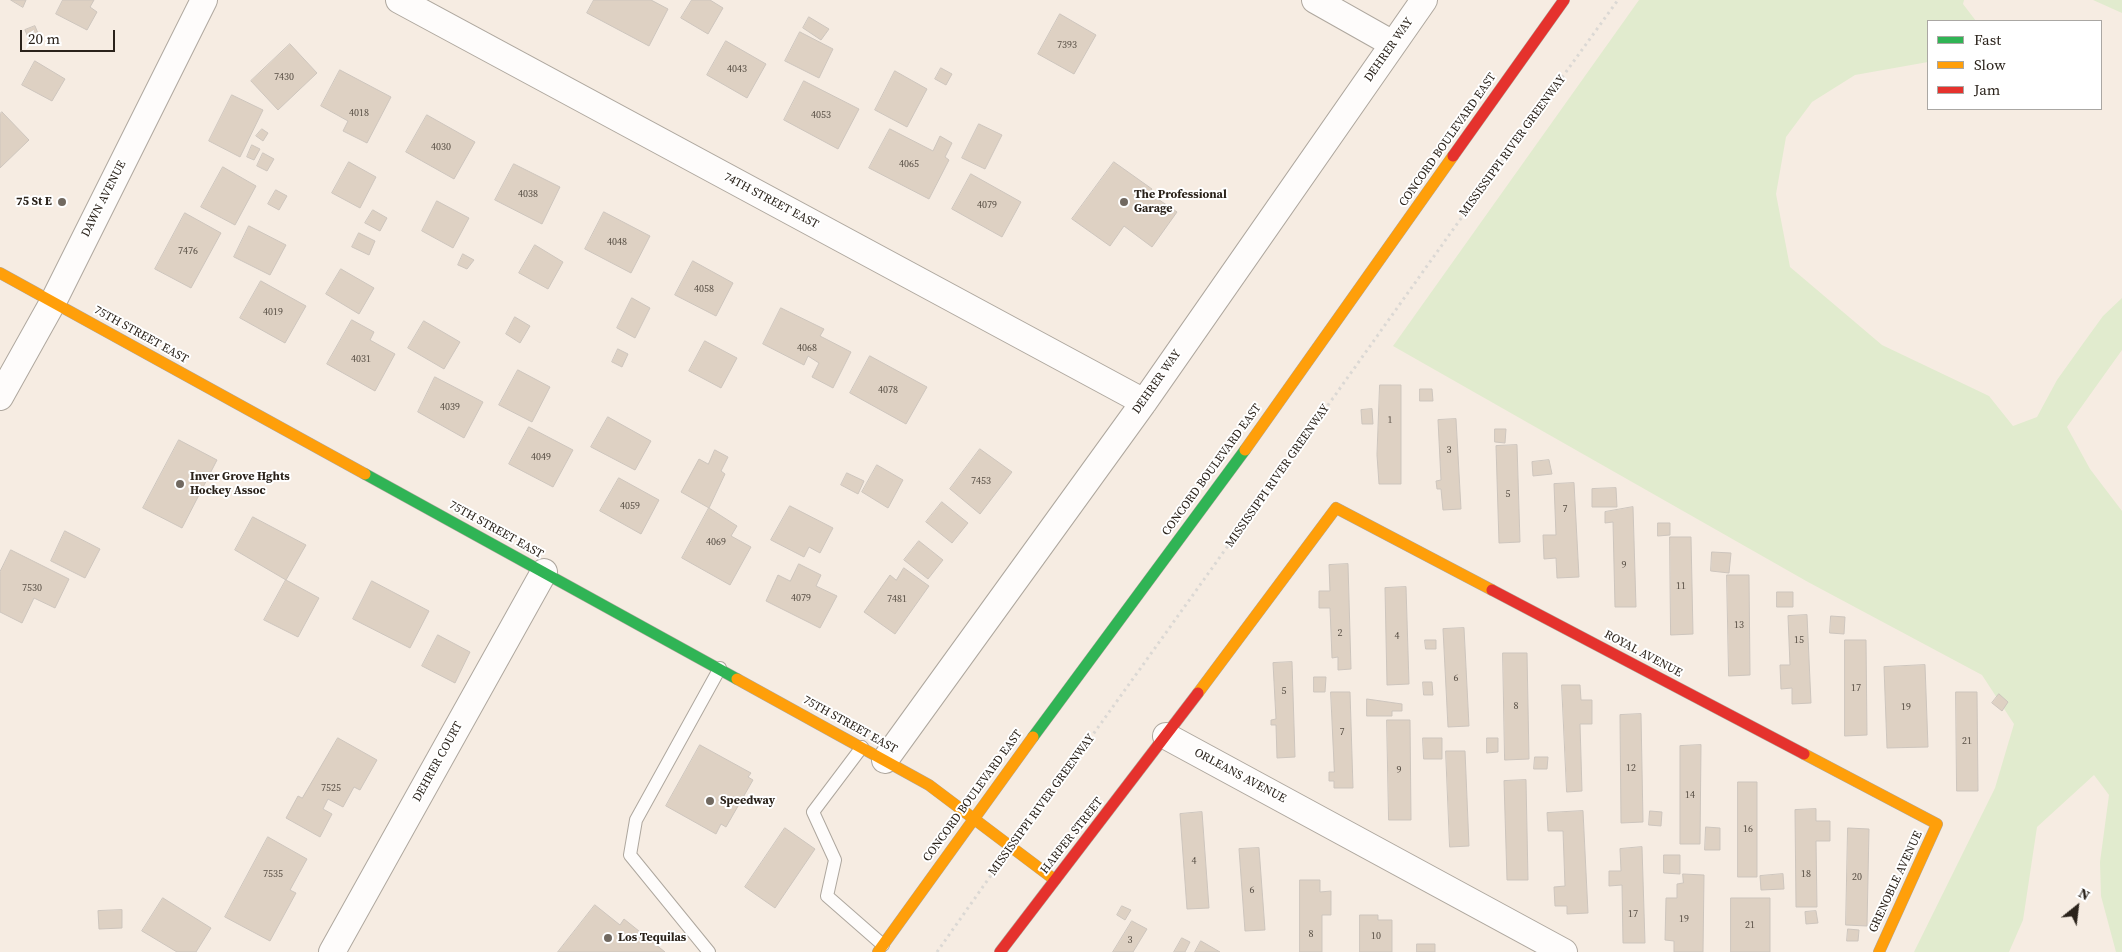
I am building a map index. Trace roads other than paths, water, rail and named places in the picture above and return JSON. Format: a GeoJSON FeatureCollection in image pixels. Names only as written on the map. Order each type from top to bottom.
{"type":"FeatureCollection","features":[{"type":"Feature","properties":{"kind":"street","name":"DAWN AVENUE"},"geometry":{"type":"LineString","coordinates":[[0,397],[53,302],[204,0]]}},
{"type":"Feature","properties":{"kind":"street","name":"74TH STREET EAST"},"geometry":{"type":"LineString","coordinates":[[399,0],[1144,402]]}},
{"type":"Feature","properties":{"kind":"street"},"geometry":{"type":"LineString","coordinates":[[1314,0],[1393,44]]}},
{"type":"Feature","properties":{"kind":"street","name":"DEHRER WAY"},"geometry":{"type":"LineString","coordinates":[[886,760],[1144,402],[1424,0]]}},
{"type":"Feature","properties":{"kind":"street","name":"CONCORD BOULEVARD EAST"},"geometry":{"type":"LineString","coordinates":[[881,948],[973,818],[1236,462],[1564,0]]}},
{"type":"Feature","properties":{"kind":"street","name":"75TH STREET EAST"},"geometry":{"type":"LineString","coordinates":[[0,273],[886,760],[929,785],[1010,848],[1055,880]]}},
{"type":"Feature","properties":{"kind":"street","name":"ROYAL AVENUE"},"geometry":{"type":"LineString","coordinates":[[1166,736],[1336,508],[1937,824]]}},
{"type":"Feature","properties":{"kind":"street","name":"DEHRER COURT"},"geometry":{"type":"LineString","coordinates":[[332,952],[544,572]]}},
{"type":"Feature","properties":{"kind":"street","name":"HARPER STREET"},"geometry":{"type":"LineString","coordinates":[[1000,952],[1166,736]]}},
{"type":"Feature","properties":{"kind":"street","name":"ORLEANS AVENUE"},"geometry":{"type":"LineString","coordinates":[[1166,736],[1564,952]]}},
{"type":"Feature","properties":{"kind":"street","name":"GRENOBLE AVENUE"},"geometry":{"type":"LineString","coordinates":[[1879,952],[1937,824]]}},
{"type":"Feature","properties":{"kind":"lane"},"geometry":{"type":"LineString","coordinates":[[709,952],[630,856],[636,820],[720,668]]}},
{"type":"Feature","properties":{"kind":"lane"},"geometry":{"type":"LineString","coordinates":[[862,747],[813,812],[835,860],[827,896],[881,948]]}},
{"type":"Feature","properties":{"kind":"place","name":"75 St E"},"geometry":{"type":"Point","coordinates":[62,202]}},
{"type":"Feature","properties":{"kind":"place","name":"The Professional Garage"},"geometry":{"type":"Point","coordinates":[1124,202]}},
{"type":"Feature","properties":{"kind":"place","name":"Inver Grove Hghts Hockey Assoc"},"geometry":{"type":"Point","coordinates":[180,484]}},
{"type":"Feature","properties":{"kind":"place","name":"Speedway"},"geometry":{"type":"Point","coordinates":[710,801]}},
{"type":"Feature","properties":{"kind":"place","name":"Los Tequilas"},"geometry":{"type":"Point","coordinates":[608,938]}}]}
